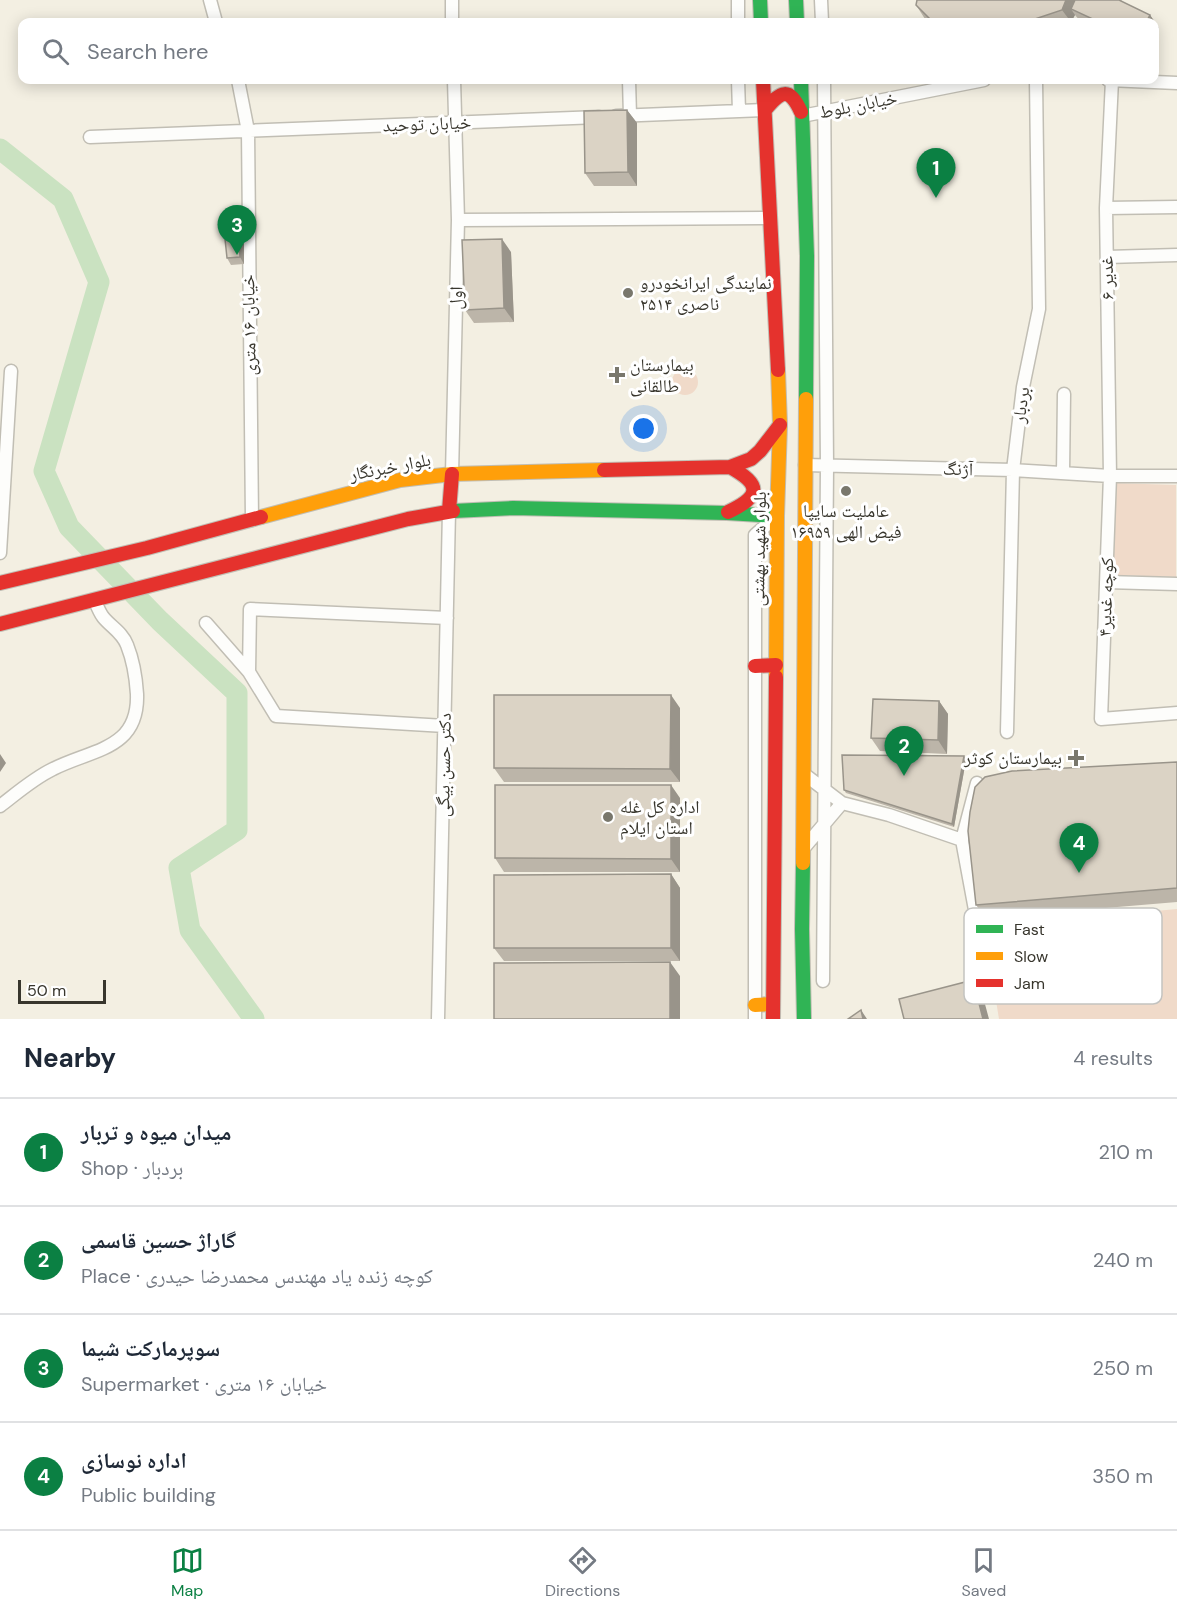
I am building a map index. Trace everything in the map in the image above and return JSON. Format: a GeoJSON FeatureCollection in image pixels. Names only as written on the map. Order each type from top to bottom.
{"type":"FeatureCollection","features":[{"type":"Feature","properties":{"kind":"main road"},"geometry":{"type":"LineString","coordinates":[[760,0],[761,18]]}},
{"type":"Feature","properties":{"kind":"main road"},"geometry":{"type":"LineString","coordinates":[[796,0],[796,18]]}},
{"type":"Feature","properties":{"kind":"main road","name":"بلوار شهید بهشتی"},"geometry":{"type":"LineString","coordinates":[[762,84],[780,425],[777,516],[773,1019]]}},
{"type":"Feature","properties":{"kind":"main road"},"geometry":{"type":"LineString","coordinates":[[801,84],[807,256],[802,929],[804,1019]]}},
{"type":"Feature","properties":{"kind":"main road"},"geometry":{"type":"LineString","coordinates":[[765,110],[779,94],[786,93],[797,102],[802,116]]}},
{"type":"Feature","properties":{"kind":"main road","name":"بلوار خبرنگار"},"geometry":{"type":"LineString","coordinates":[[0,583],[147,548],[400,480],[452,474],[730,467],[751,459],[780,425]]}},
{"type":"Feature","properties":{"kind":"main road"},"geometry":{"type":"LineString","coordinates":[[727,513],[750,500],[753,491],[752,481],[745,474],[730,467]]}},
{"type":"Feature","properties":{"kind":"main road"},"geometry":{"type":"LineString","coordinates":[[449,512],[452,474]]}},
{"type":"Feature","properties":{"kind":"main road"},"geometry":{"type":"LineString","coordinates":[[0,624],[408,519],[449,512],[513,508],[777,516]]}},
{"type":"Feature","properties":{"kind":"main road"},"geometry":{"type":"LineString","coordinates":[[755,666],[776,665]]}},
{"type":"Feature","properties":{"kind":"main road"},"geometry":{"type":"LineString","coordinates":[[754,1012],[773,1004]]}},
{"type":"Feature","properties":{"kind":"street"},"geometry":{"type":"LineString","coordinates":[[210,0],[215,18]]}},
{"type":"Feature","properties":{"kind":"street"},"geometry":{"type":"LineString","coordinates":[[452,0],[452,18]]}},
{"type":"Feature","properties":{"kind":"street"},"geometry":{"type":"LineString","coordinates":[[738,0],[738,18]]}},
{"type":"Feature","properties":{"kind":"street"},"geometry":{"type":"LineString","coordinates":[[821,0],[822,18]]}},
{"type":"Feature","properties":{"kind":"street"},"geometry":{"type":"LineString","coordinates":[[1159,82],[1177,83]]}},
{"type":"Feature","properties":{"kind":"street","name":"خیابان ۱۶ متری"},"geometry":{"type":"LineString","coordinates":[[239,84],[248,131],[252,520]]}},
{"type":"Feature","properties":{"kind":"street","name":"اول"},"geometry":{"type":"LineString","coordinates":[[452,474],[458,220],[454,84]]}},
{"type":"Feature","properties":{"kind":"street"},"geometry":{"type":"LineString","coordinates":[[629,84],[630,116]]}},
{"type":"Feature","properties":{"kind":"street"},"geometry":{"type":"LineString","coordinates":[[738,84],[739,111]]}},
{"type":"Feature","properties":{"kind":"street"},"geometry":{"type":"LineString","coordinates":[[824,84],[827,466],[824,981]]}},
{"type":"Feature","properties":{"kind":"street","name":"خیابان بلوط"},"geometry":{"type":"LineString","coordinates":[[802,116],[964,84]]}},
{"type":"Feature","properties":{"kind":"street","name":"بردبار"},"geometry":{"type":"LineString","coordinates":[[1007,732],[1013,470],[1023,387],[1039,309],[1036,84]]}},
{"type":"Feature","properties":{"kind":"street","name":"غدیر ۶"},"geometry":{"type":"LineString","coordinates":[[1110,84],[1106,208],[1110,476]]}},
{"type":"Feature","properties":{"kind":"street","name":"خیابان توحید"},"geometry":{"type":"LineString","coordinates":[[90,137],[765,110]]}},
{"type":"Feature","properties":{"kind":"street"},"geometry":{"type":"LineString","coordinates":[[1106,208],[1177,207]]}},
{"type":"Feature","properties":{"kind":"street"},"geometry":{"type":"LineString","coordinates":[[458,220],[770,218]]}},
{"type":"Feature","properties":{"kind":"street"},"geometry":{"type":"LineString","coordinates":[[1107,257],[1177,255]]}},
{"type":"Feature","properties":{"kind":"street"},"geometry":{"type":"LineString","coordinates":[[0,553],[11,371]]}},
{"type":"Feature","properties":{"kind":"street"},"geometry":{"type":"LineString","coordinates":[[1063,473],[1064,394]]}},
{"type":"Feature","properties":{"kind":"street","name":"آژنگ"},"geometry":{"type":"LineString","coordinates":[[806,465],[1013,470],[1110,476],[1177,476]]}},
{"type":"Feature","properties":{"kind":"street","name":"کوچه غدیر۴"},"geometry":{"type":"LineString","coordinates":[[1110,476],[1101,719],[1177,712]]}},
{"type":"Feature","properties":{"kind":"street","name":"دکتر حسن بیگی"},"geometry":{"type":"LineString","coordinates":[[438,1019],[449,512]]}},
{"type":"Feature","properties":{"kind":"street"},"geometry":{"type":"LineString","coordinates":[[754,1012],[755,534],[777,516]]}},
{"type":"Feature","properties":{"kind":"street"},"geometry":{"type":"LineString","coordinates":[[1106,582],[1177,584]]}},
{"type":"Feature","properties":{"kind":"street"},"geometry":{"type":"LineString","coordinates":[[0,806],[49,771],[112,745],[125,735],[134,721],[137,704],[136,686],[127,643],[117,629],[103,617],[95,601]]}},
{"type":"Feature","properties":{"kind":"street"},"geometry":{"type":"LineString","coordinates":[[249,672],[250,609],[447,618]]}},
{"type":"Feature","properties":{"kind":"street"},"geometry":{"type":"LineString","coordinates":[[206,623],[249,672],[276,716],[444,726]]}},
{"type":"Feature","properties":{"kind":"street"},"geometry":{"type":"LineString","coordinates":[[804,774],[842,803],[962,840]]}},
{"type":"Feature","properties":{"kind":"street"},"geometry":{"type":"LineString","coordinates":[[975,908],[962,840],[977,783]]}},
{"type":"Feature","properties":{"kind":"street"},"geometry":{"type":"LineString","coordinates":[[803,849],[842,803]]}},
{"type":"Feature","properties":{"kind":"shaded area"},"geometry":{"type":"Polygon","coordinates":[[[685,369],[694,373],[698,382],[694,391],[685,395],[676,391],[672,382],[676,373],[685,369]]]}},
{"type":"Feature","properties":{"kind":"shaded area"},"geometry":{"type":"Polygon","coordinates":[[[1113,483],[1176,485],[1176,577],[1112,575],[1113,483]]]}},
{"type":"Feature","properties":{"kind":"shaded area"},"geometry":{"type":"Polygon","coordinates":[[[1177,909],[1177,1019],[999,1019],[997,1004],[1162,1004],[1162,910],[1177,909]]]}},
{"type":"Feature","properties":{"kind":"building"},"geometry":{"type":"Polygon","coordinates":[[[917,0],[1066,0],[1062,10],[1038,18],[929,18],[916,5],[917,0]]]}},
{"type":"Feature","properties":{"kind":"building"},"geometry":{"type":"Polygon","coordinates":[[[1075,0],[1119,0],[1150,15],[1148,18],[1090,18],[1071,9],[1075,0]]]}},
{"type":"Feature","properties":{"kind":"building"},"geometry":{"type":"Polygon","coordinates":[[[627,110],[628,172],[585,173],[584,111],[627,110]]]}},
{"type":"Feature","properties":{"kind":"building"},"geometry":{"type":"Polygon","coordinates":[[[239,237],[240,257],[227,258],[225,239],[239,237]]]}},
{"type":"Feature","properties":{"kind":"building"},"geometry":{"type":"Polygon","coordinates":[[[502,239],[504,308],[465,310],[462,240],[502,239]]]}},
{"type":"Feature","properties":{"kind":"building"},"geometry":{"type":"Polygon","coordinates":[[[494,695],[671,695],[670,769],[494,768],[494,695]]]}},
{"type":"Feature","properties":{"kind":"building"},"geometry":{"type":"Polygon","coordinates":[[[873,699],[939,701],[938,740],[871,738],[873,699]]]}},
{"type":"Feature","properties":{"kind":"building"},"geometry":{"type":"Polygon","coordinates":[[[842,755],[964,756],[952,824],[844,790],[842,755]]]}},
{"type":"Feature","properties":{"kind":"building"},"geometry":{"type":"Polygon","coordinates":[[[1177,762],[1177,888],[976,905],[968,831],[975,787],[985,777],[1012,771],[1177,762]]]}},
{"type":"Feature","properties":{"kind":"building"},"geometry":{"type":"Polygon","coordinates":[[[495,785],[671,785],[671,859],[495,858],[495,785]]]}},
{"type":"Feature","properties":{"kind":"building"},"geometry":{"type":"Polygon","coordinates":[[[671,874],[671,948],[494,948],[494,875],[671,874]]]}},
{"type":"Feature","properties":{"kind":"building"},"geometry":{"type":"Polygon","coordinates":[[[670,962],[670,1019],[494,1019],[494,963],[670,962]]]}},
{"type":"Feature","properties":{"kind":"building"},"geometry":{"type":"Polygon","coordinates":[[[964,982],[964,1004],[979,1004],[983,1019],[904,1019],[899,999],[964,982]]]}},
{"type":"Feature","properties":{"kind":"building"},"geometry":{"type":"Polygon","coordinates":[[[861,1010],[863,1019],[848,1019],[861,1010]]]}},
{"type":"Feature","properties":{"kind":"waterway"},"geometry":{"type":"LineString","coordinates":[[0,149],[63,199],[99,282],[44,471],[69,527],[160,621],[237,693],[237,830],[179,868],[190,930],[254,1019]]}},
{"type":"Feature","properties":{"kind":"traffic: fast"},"geometry":{"type":"LineString","coordinates":[[760,0],[761,18]]}},
{"type":"Feature","properties":{"kind":"traffic: fast"},"geometry":{"type":"LineString","coordinates":[[796,0],[797,18]]}},
{"type":"Feature","properties":{"kind":"traffic: fast"},"geometry":{"type":"LineString","coordinates":[[801,84],[807,256],[806,399]]}},
{"type":"Feature","properties":{"kind":"traffic: fast"},"geometry":{"type":"LineString","coordinates":[[453,511],[513,508],[777,516]]}},
{"type":"Feature","properties":{"kind":"traffic: fast"},"geometry":{"type":"LineString","coordinates":[[803,863],[804,1019]]}},
{"type":"Feature","properties":{"kind":"traffic: slow"},"geometry":{"type":"LineString","coordinates":[[776,677],[780,425],[778,370]]}},
{"type":"Feature","properties":{"kind":"traffic: slow"},"geometry":{"type":"LineString","coordinates":[[803,863],[806,399]]}},
{"type":"Feature","properties":{"kind":"traffic: slow"},"geometry":{"type":"LineString","coordinates":[[261,517],[400,480],[452,474],[604,470]]}},
{"type":"Feature","properties":{"kind":"traffic: slow"},"geometry":{"type":"LineString","coordinates":[[755,1005],[773,1004]]}},
{"type":"Feature","properties":{"kind":"traffic: jam"},"geometry":{"type":"LineString","coordinates":[[763,84],[778,370]]}},
{"type":"Feature","properties":{"kind":"traffic: jam"},"geometry":{"type":"LineString","coordinates":[[765,110],[780,95],[784,94],[793,98],[801,112]]}},
{"type":"Feature","properties":{"kind":"traffic: jam"},"geometry":{"type":"LineString","coordinates":[[604,470],[730,467],[751,459],[780,425]]}},
{"type":"Feature","properties":{"kind":"traffic: jam"},"geometry":{"type":"LineString","coordinates":[[728,512],[747,501],[753,490],[748,479],[730,467]]}},
{"type":"Feature","properties":{"kind":"traffic: jam"},"geometry":{"type":"LineString","coordinates":[[449,511],[452,474]]}},
{"type":"Feature","properties":{"kind":"traffic: jam"},"geometry":{"type":"LineString","coordinates":[[0,624],[408,519],[453,511]]}},
{"type":"Feature","properties":{"kind":"traffic: jam"},"geometry":{"type":"LineString","coordinates":[[0,583],[147,548],[261,517]]}},
{"type":"Feature","properties":{"kind":"traffic: jam"},"geometry":{"type":"LineString","coordinates":[[755,666],[776,665]]}},
{"type":"Feature","properties":{"kind":"traffic: jam"},"geometry":{"type":"LineString","coordinates":[[773,1019],[776,677]]}},
{"type":"Feature","properties":{"kind":"place","name":"میدان میوه و تربار"},"geometry":{"type":"Point","coordinates":[936,198]}},
{"type":"Feature","properties":{"kind":"place","name":"سوپرمارکت شیما"},"geometry":{"type":"Point","coordinates":[237,255]}},
{"type":"Feature","properties":{"kind":"place","name":"نمایندگی ایرانخودرو ناصری ۲۵۱۴"},"geometry":{"type":"Point","coordinates":[628,293]}},
{"type":"Feature","properties":{"kind":"place","name":"بیمارستان طالقانی"},"geometry":{"type":"Point","coordinates":[617,375]}},
{"type":"Feature","properties":{"kind":"place","name":"عاملیت سایپا ۱۶۹۵۹ فیض الهی"},"geometry":{"type":"Point","coordinates":[846,491]}},
{"type":"Feature","properties":{"kind":"place","name":"بیمارستان کوثر"},"geometry":{"type":"Point","coordinates":[1076,758]}},
{"type":"Feature","properties":{"kind":"place","name":"گاراژ حسین قاسمی"},"geometry":{"type":"Point","coordinates":[904,776]}},
{"type":"Feature","properties":{"kind":"place","name":"اداره کل غله استان ایلام"},"geometry":{"type":"Point","coordinates":[608,817]}},
{"type":"Feature","properties":{"kind":"place","name":"اداره نوسازی"},"geometry":{"type":"Point","coordinates":[1079,873]}}]}
